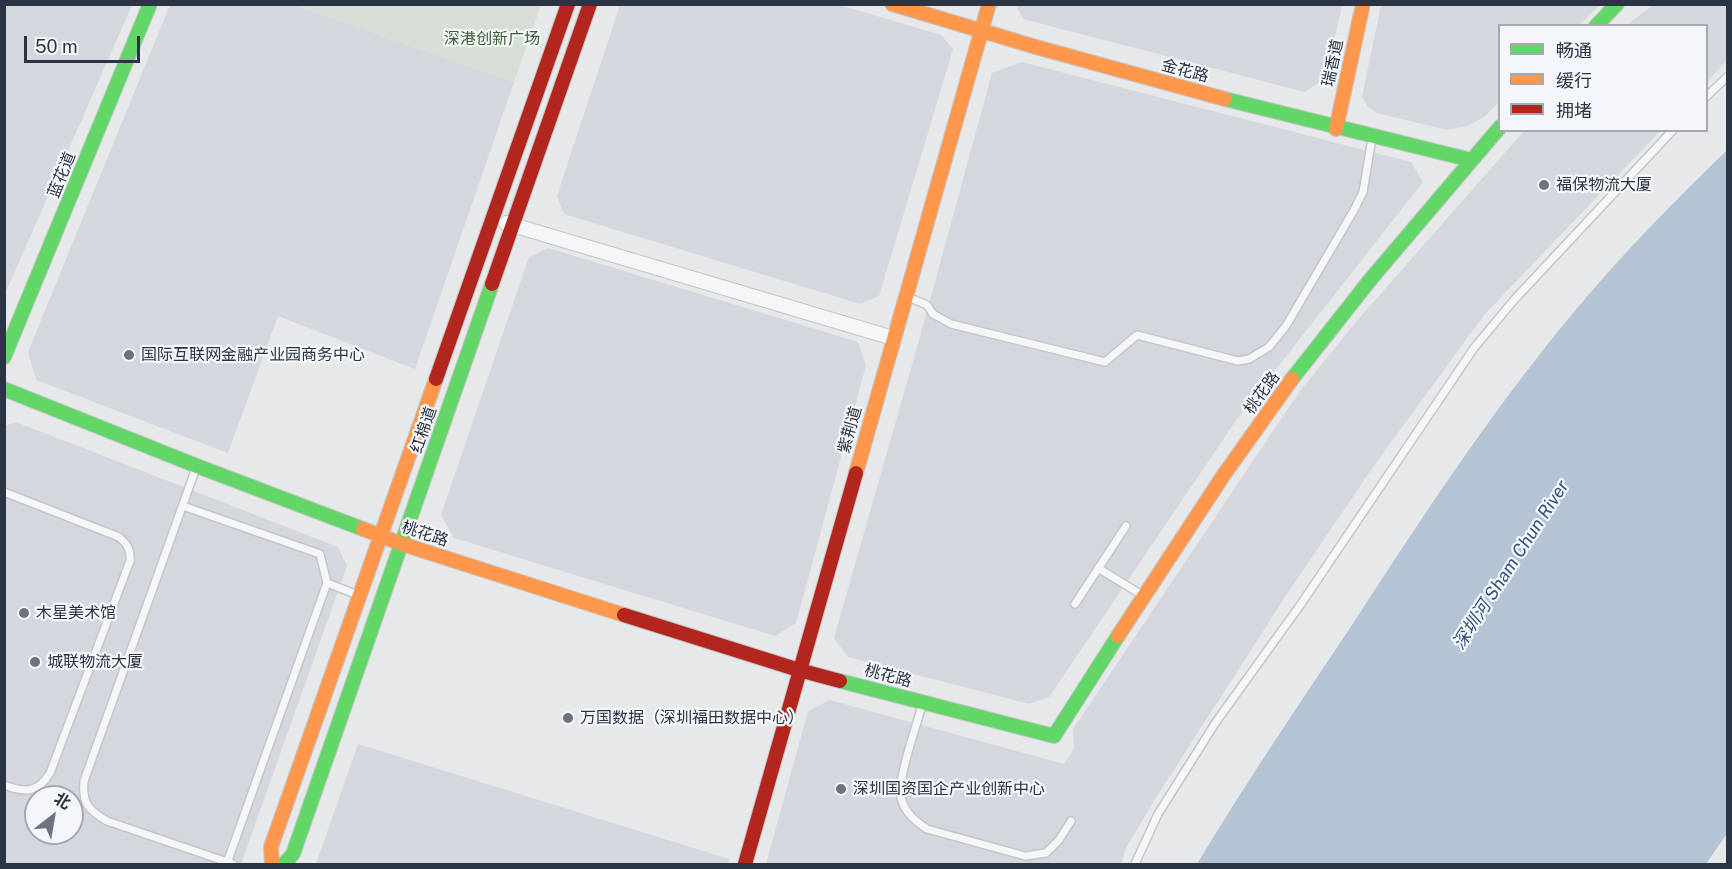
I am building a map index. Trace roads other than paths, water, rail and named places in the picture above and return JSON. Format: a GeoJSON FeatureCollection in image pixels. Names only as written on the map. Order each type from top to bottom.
{"type":"FeatureCollection","features":[{"type":"Feature","properties":{"kind":"main road","name":"蓝花道"},"geometry":{"type":"LineString","coordinates":[[4,357],[150,4]]}},
{"type":"Feature","properties":{"kind":"main road","name":"红棉道"},"geometry":{"type":"LineString","coordinates":[[272,864],[271,847],[568,4]]}},
{"type":"Feature","properties":{"kind":"main road","name":"红棉道"},"geometry":{"type":"LineString","coordinates":[[285,864],[293,854],[590,4]]}},
{"type":"Feature","properties":{"kind":"main road","name":"金花路"},"geometry":{"type":"LineString","coordinates":[[892,4],[981,32],[1336,129],[1471,160]]}},
{"type":"Feature","properties":{"kind":"main road","name":"紫荆道"},"geometry":{"type":"LineString","coordinates":[[745,864],[989,4]]}},
{"type":"Feature","properties":{"kind":"main road","name":"瑞香道"},"geometry":{"type":"LineString","coordinates":[[1336,129],[1363,4]]}},
{"type":"Feature","properties":{"kind":"main road"},"geometry":{"type":"LineString","coordinates":[[1598,24],[1617,4]]}},
{"type":"Feature","properties":{"kind":"main road","name":"桃花路"},"geometry":{"type":"LineString","coordinates":[[4,389],[402,544],[799,670],[1054,736],[1144,596],[1289,383],[1498,129]]}},
{"type":"Feature","properties":{"kind":"street"},"geometry":{"type":"LineString","coordinates":[[493,218],[893,338]]}},
{"type":"Feature","properties":{"kind":"lane"},"geometry":{"type":"LineString","coordinates":[[1708,96],[1728,76]]}},
{"type":"Feature","properties":{"kind":"lane"},"geometry":{"type":"LineString","coordinates":[[1135,864],[1158,814],[1216,722],[1301,604],[1474,348],[1514,300],[1671,132]]}},
{"type":"Feature","properties":{"kind":"lane"},"geometry":{"type":"LineString","coordinates":[[905,296],[927,305],[933,314],[951,324],[1105,362],[1137,335],[1238,362],[1249,359],[1269,347],[1286,326],[1354,210],[1363,192],[1372,137]]}},
{"type":"Feature","properties":{"kind":"lane"},"geometry":{"type":"LineString","coordinates":[[183,506],[320,554],[327,583],[230,864],[107,821],[94,814],[87,806],[83,795],[84,781],[197,466]]}},
{"type":"Feature","properties":{"kind":"lane"},"geometry":{"type":"LineString","coordinates":[[4,492],[119,537],[127,544],[131,552],[130,561],[50,773],[45,782],[27,791],[4,785]]}},
{"type":"Feature","properties":{"kind":"lane"},"geometry":{"type":"LineString","coordinates":[[1075,604],[1126,526]]}},
{"type":"Feature","properties":{"kind":"lane"},"geometry":{"type":"LineString","coordinates":[[1098,568],[1144,596]]}},
{"type":"Feature","properties":{"kind":"lane"},"geometry":{"type":"LineString","coordinates":[[327,583],[361,596]]}},
{"type":"Feature","properties":{"kind":"lane"},"geometry":{"type":"LineString","coordinates":[[923,702],[900,795],[905,808],[915,820],[927,829],[1025,856],[1046,853],[1059,840],[1071,821]]}},
{"type":"Feature","properties":{"kind":"water","name":"深圳河 Sham Chun River"},"geometry":{"type":"Polygon","coordinates":[[[1727,150],[1728,832],[1706,864],[1197,864],[1411,535],[1503,402],[1604,277],[1727,150]]]}},
{"type":"Feature","properties":{"kind":"place","name":"福保物流大厦"},"geometry":{"type":"Point","coordinates":[1544,185]}},
{"type":"Feature","properties":{"kind":"place","name":"国际互联网金融产业园商务中心"},"geometry":{"type":"Point","coordinates":[129,355]}},
{"type":"Feature","properties":{"kind":"place","name":"木星美术馆"},"geometry":{"type":"Point","coordinates":[24,613]}},
{"type":"Feature","properties":{"kind":"place","name":"城联物流大厦"},"geometry":{"type":"Point","coordinates":[35,662]}},
{"type":"Feature","properties":{"kind":"place","name":"万国数据（深圳福田数据中心）"},"geometry":{"type":"Point","coordinates":[568,718]}},
{"type":"Feature","properties":{"kind":"place","name":"深圳国资国企产业创新中心"},"geometry":{"type":"Point","coordinates":[841,789]}},
{"type":"Feature","properties":{"kind":"park label","name":"深港创新广场"},"geometry":{"type":"Point","coordinates":[492,39]}}]}
